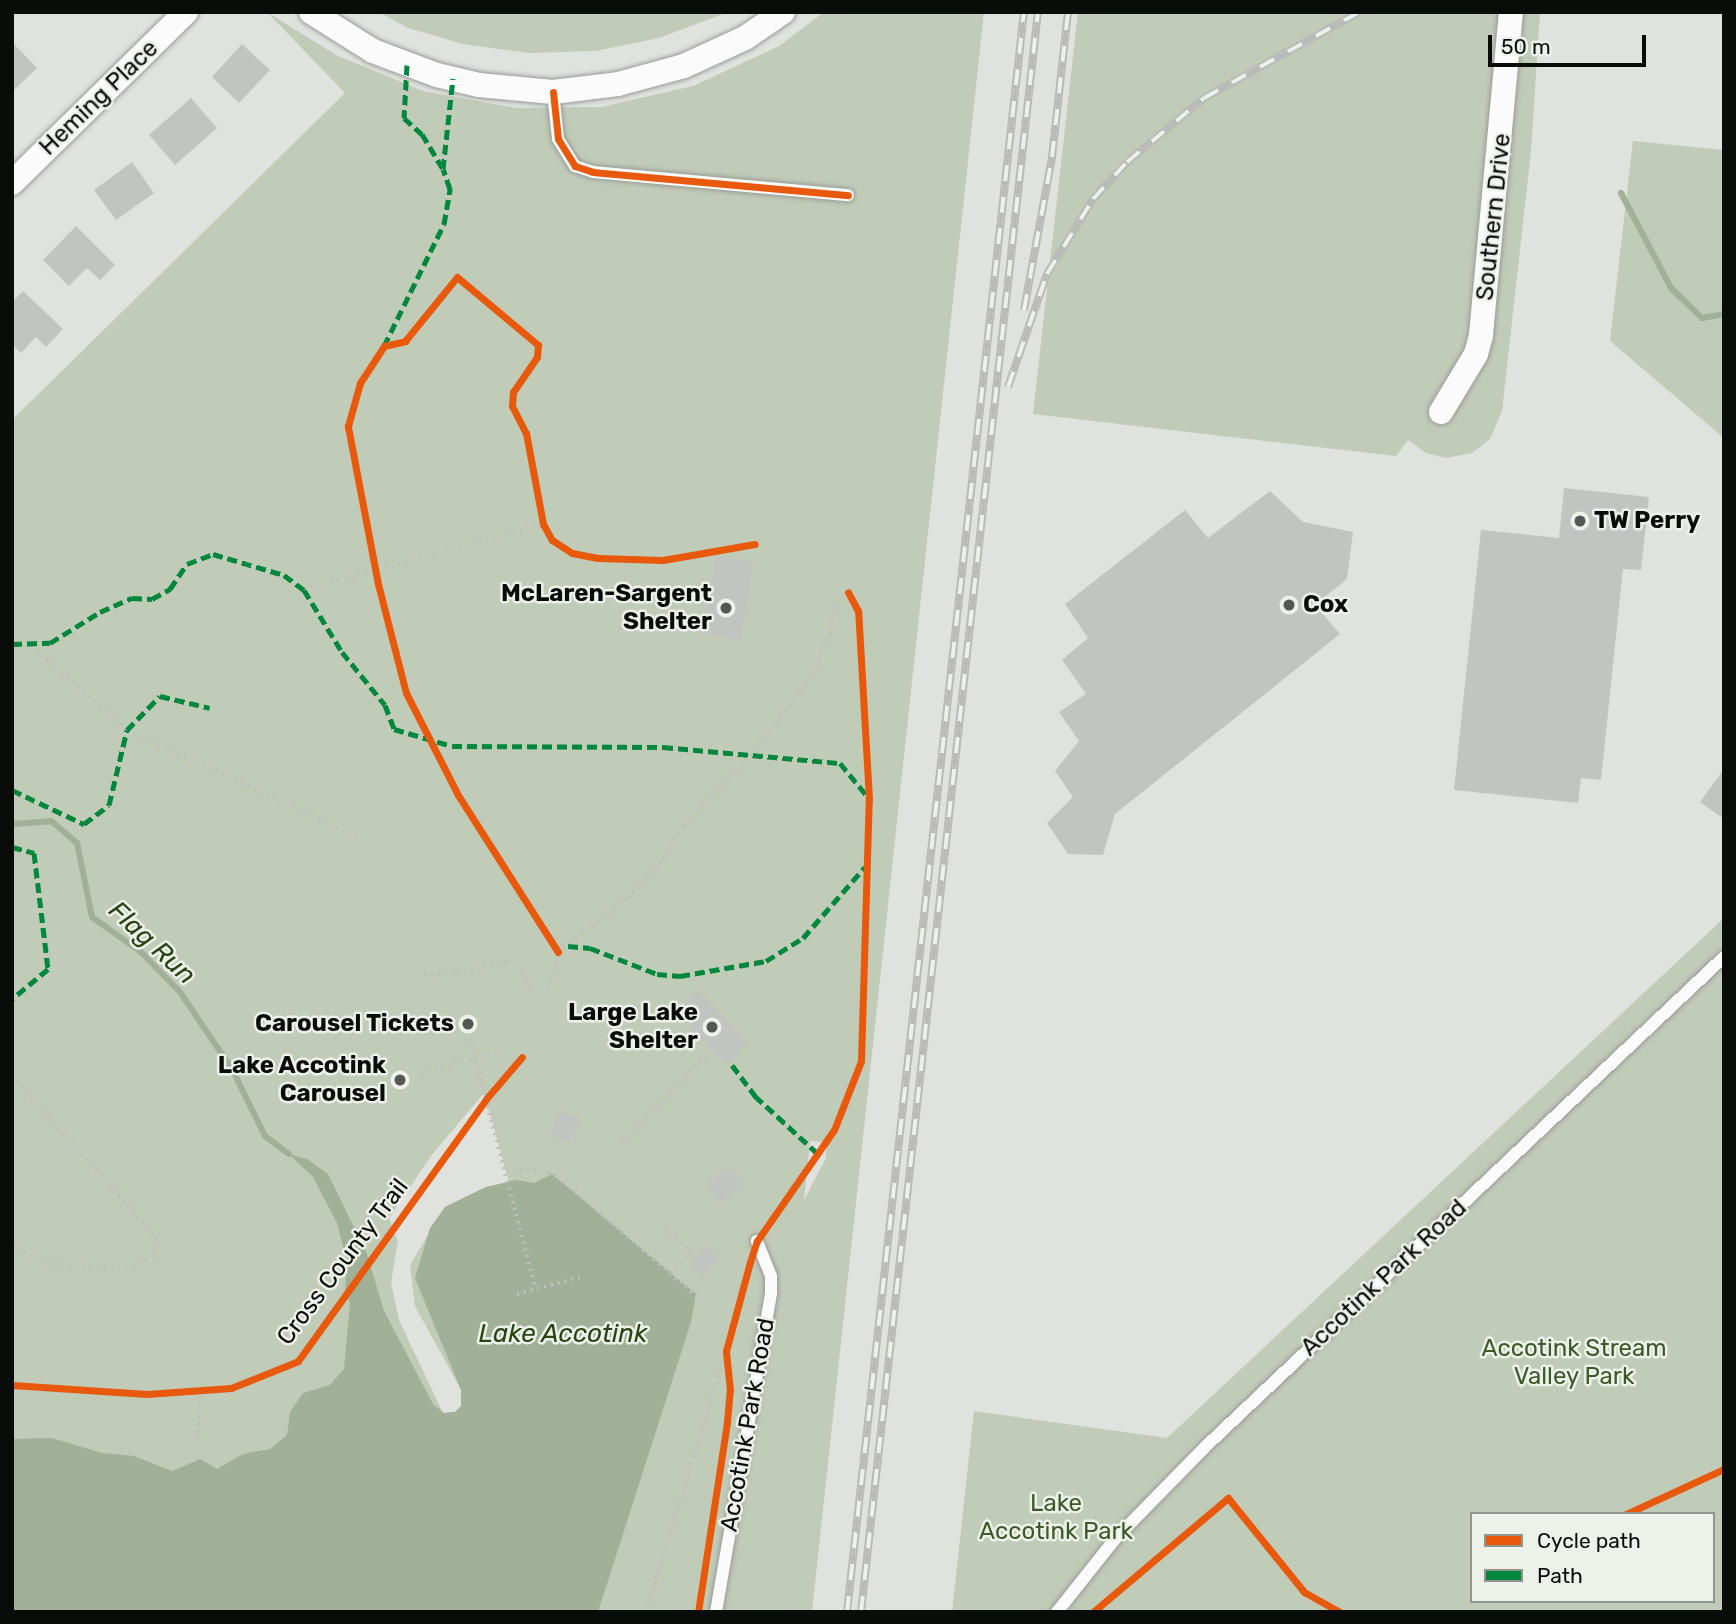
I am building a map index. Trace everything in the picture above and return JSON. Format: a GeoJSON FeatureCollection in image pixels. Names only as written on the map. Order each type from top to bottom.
{"type":"FeatureCollection","features":[{"type":"Feature","properties":{"kind":"street","name":"Heming Place"},"geometry":{"type":"LineString","coordinates":[[12,183],[186,12]]}},
{"type":"Feature","properties":{"kind":"street"},"geometry":{"type":"LineString","coordinates":[[311,12],[373,51],[437,75],[479,85],[553,92],[618,84],[684,66],[745,38],[783,12]]}},
{"type":"Feature","properties":{"kind":"street","name":"Southern Drive"},"geometry":{"type":"LineString","coordinates":[[1441,412],[1476,354],[1481,335],[1511,12]]}},
{"type":"Feature","properties":{"kind":"lane"},"geometry":{"type":"LineString","coordinates":[[553,92],[558,139],[575,166],[593,172],[848,195]]}},
{"type":"Feature","properties":{"kind":"lane","name":"Accotink Park Road"},"geometry":{"type":"LineString","coordinates":[[1057,1612],[1115,1539],[1185,1467],[1724,957]]}},
{"type":"Feature","properties":{"kind":"lane","name":"Accotink Park Road"},"geometry":{"type":"LineString","coordinates":[[716,1612],[771,1292],[771,1276],[757,1241]]}},
{"type":"Feature","properties":{"kind":"path"},"geometry":{"type":"LineString","coordinates":[[540,512],[547,532]]}},
{"type":"Feature","properties":{"kind":"path"},"geometry":{"type":"LineString","coordinates":[[304,590],[543,524]]}},
{"type":"Feature","properties":{"kind":"path"},"geometry":{"type":"LineString","coordinates":[[373,556],[378,584]]}},
{"type":"Feature","properties":{"kind":"path"},"geometry":{"type":"LineString","coordinates":[[548,991],[558,952],[626,898],[659,864],[683,826],[750,756],[813,674],[830,634],[836,600]]}},
{"type":"Feature","properties":{"kind":"path"},"geometry":{"type":"LineString","coordinates":[[31,645],[127,730],[362,839]]}},
{"type":"Feature","properties":{"kind":"path"},"geometry":{"type":"LineString","coordinates":[[552,942],[558,952]]}},
{"type":"Feature","properties":{"kind":"path"},"geometry":{"type":"LineString","coordinates":[[417,975],[457,974],[508,962],[519,965],[532,992]]}},
{"type":"Feature","properties":{"kind":"path"},"geometry":{"type":"LineString","coordinates":[[467,1032],[536,1289]]}},
{"type":"Feature","properties":{"kind":"path"},"geometry":{"type":"LineString","coordinates":[[421,1073],[499,1051]]}},
{"type":"Feature","properties":{"kind":"path"},"geometry":{"type":"LineString","coordinates":[[622,1143],[708,1054]]}},
{"type":"Feature","properties":{"kind":"path"},"geometry":{"type":"LineString","coordinates":[[12,1074],[156,1238],[154,1257],[134,1268],[44,1264],[12,1244]]}},
{"type":"Feature","properties":{"kind":"path"},"geometry":{"type":"LineString","coordinates":[[478,1110],[493,1089]]}},
{"type":"Feature","properties":{"kind":"path"},"geometry":{"type":"LineString","coordinates":[[506,1170],[541,1170],[559,1176],[705,1303]]}},
{"type":"Feature","properties":{"kind":"path"},"geometry":{"type":"LineString","coordinates":[[664,1228],[691,1251],[671,1274]]}},
{"type":"Feature","properties":{"kind":"path"},"geometry":{"type":"LineString","coordinates":[[517,1294],[579,1278]]}},
{"type":"Feature","properties":{"kind":"path"},"geometry":{"type":"LineString","coordinates":[[727,1347],[730,1376]]}},
{"type":"Feature","properties":{"kind":"path"},"geometry":{"type":"LineString","coordinates":[[646,1612],[727,1347]]}},
{"type":"Feature","properties":{"kind":"path"},"geometry":{"type":"LineString","coordinates":[[197,1439],[198,1389],[212,1388]]}},
{"type":"Feature","properties":{"kind":"green space"},"geometry":{"type":"Polygon","coordinates":[[[267,12],[336,55],[423,91],[516,108],[601,107],[693,86],[779,46],[824,12],[984,12],[812,1612],[12,1612],[12,420],[345,93],[267,12]],[[484,1093],[431,1156],[389,1218],[398,1241],[391,1283],[399,1320],[443,1413],[455,1412],[461,1406],[461,1390],[415,1306],[410,1265],[445,1207],[509,1182],[484,1093]],[[810,1141],[804,1200],[826,1158],[827,1142],[810,1141]]]}},
{"type":"Feature","properties":{"kind":"green space"},"geometry":{"type":"Polygon","coordinates":[[[379,12],[728,12],[659,38],[595,51],[529,53],[463,44],[408,28],[379,12]]]}},
{"type":"Feature","properties":{"kind":"green space"},"geometry":{"type":"Polygon","coordinates":[[[1078,12],[1540,12],[1531,151],[1502,411],[1490,439],[1472,453],[1446,458],[1426,453],[1408,440],[1396,456],[1033,414],[1078,12]]]}},
{"type":"Feature","properties":{"kind":"green space"},"geometry":{"type":"Polygon","coordinates":[[[1633,141],[1724,150],[1724,438],[1610,341],[1633,141]]]}},
{"type":"Feature","properties":{"kind":"green space","name":"Accotink Stream Valley Park"},"geometry":{"type":"Polygon","coordinates":[[[1724,918],[1724,1612],[952,1612],[974,1411],[1167,1438],[1724,918]]]}},
{"type":"Feature","properties":{"kind":"water","name":"Lake Accotink"},"geometry":{"type":"Polygon","coordinates":[[[289,1154],[307,1159],[328,1174],[367,1254],[384,1311],[433,1404],[444,1413],[455,1412],[461,1406],[461,1390],[415,1278],[430,1228],[445,1207],[486,1187],[516,1180],[534,1183],[552,1174],[696,1294],[691,1322],[598,1612],[12,1612],[12,1439],[52,1438],[102,1453],[134,1456],[172,1471],[200,1459],[217,1469],[243,1454],[270,1449],[287,1435],[290,1412],[303,1393],[330,1385],[344,1369],[350,1303],[345,1291],[347,1262],[337,1223],[313,1177],[289,1154]]]}},
{"type":"Feature","properties":{"kind":"building"},"geometry":{"type":"Polygon","coordinates":[[[12,42],[37,68],[12,92],[12,42]]]}},
{"type":"Feature","properties":{"kind":"building"},"geometry":{"type":"Polygon","coordinates":[[[242,44],[270,70],[239,103],[212,77],[242,44]]]}},
{"type":"Feature","properties":{"kind":"building"},"geometry":{"type":"Polygon","coordinates":[[[191,98],[217,128],[175,165],[149,135],[191,98]]]}},
{"type":"Feature","properties":{"kind":"building"},"geometry":{"type":"Polygon","coordinates":[[[132,162],[154,193],[116,220],[94,190],[132,162]]]}},
{"type":"Feature","properties":{"kind":"building"},"geometry":{"type":"Polygon","coordinates":[[[76,226],[115,265],[100,280],[87,268],[69,286],[43,260],[76,226]]]}},
{"type":"Feature","properties":{"kind":"building"},"geometry":{"type":"Polygon","coordinates":[[[23,291],[63,329],[46,347],[36,337],[21,353],[12,345],[12,302],[23,291]]]}},
{"type":"Feature","properties":{"kind":"building"},"geometry":{"type":"Polygon","coordinates":[[[1564,488],[1649,497],[1641,570],[1623,569],[1601,780],[1581,778],[1578,803],[1454,790],[1481,530],[1559,538],[1564,488]]]}},
{"type":"Feature","properties":{"kind":"building"},"geometry":{"type":"Polygon","coordinates":[[[1270,491],[1303,522],[1353,532],[1347,579],[1315,605],[1340,634],[1115,814],[1103,855],[1068,854],[1047,823],[1073,797],[1055,771],[1079,741],[1059,712],[1086,694],[1062,660],[1088,638],[1065,604],[1185,510],[1208,538],[1270,491]]]}},
{"type":"Feature","properties":{"kind":"building","name":"McLaren-Sargent Shelter"},"geometry":{"type":"Polygon","coordinates":[[[717,556],[753,562],[741,640],[700,633],[717,556]]]}},
{"type":"Feature","properties":{"kind":"building"},"geometry":{"type":"Polygon","coordinates":[[[1724,769],[1724,819],[1700,802],[1724,769]]]}},
{"type":"Feature","properties":{"kind":"building","name":"Large Lake Shelter"},"geometry":{"type":"Polygon","coordinates":[[[698,990],[748,1042],[726,1064],[676,1012],[698,990]]]}},
{"type":"Feature","properties":{"kind":"building"},"geometry":{"type":"Polygon","coordinates":[[[560,1111],[580,1119],[569,1143],[551,1135],[560,1111]]]}},
{"type":"Feature","properties":{"kind":"building"},"geometry":{"type":"Polygon","coordinates":[[[731,1167],[744,1184],[720,1202],[706,1184],[731,1167]]]}},
{"type":"Feature","properties":{"kind":"building"},"geometry":{"type":"Polygon","coordinates":[[[707,1245],[720,1257],[703,1276],[689,1265],[707,1245]]]}},
{"type":"Feature","properties":{"kind":"waterway"},"geometry":{"type":"LineString","coordinates":[[1621,193],[1671,288],[1702,318],[1724,314]]}},
{"type":"Feature","properties":{"kind":"waterway","name":"Flag Run"},"geometry":{"type":"LineString","coordinates":[[12,824],[51,821],[77,843],[92,917],[141,952],[180,992],[232,1069],[265,1136],[289,1154]]}},
{"type":"Feature","properties":{"kind":"railway"},"geometry":{"type":"LineString","coordinates":[[847,1612],[1024,12]]}},
{"type":"Feature","properties":{"kind":"railway"},"geometry":{"type":"LineString","coordinates":[[861,1612],[1038,12]]}},
{"type":"Feature","properties":{"kind":"railway"},"geometry":{"type":"LineString","coordinates":[[1024,310],[1052,157],[1068,12]]}},
{"type":"Feature","properties":{"kind":"railway"},"geometry":{"type":"LineString","coordinates":[[1008,387],[1047,274],[1093,199],[1127,162],[1204,98],[1359,12]]}},
{"type":"Feature","properties":{"kind":"marked path"},"geometry":{"type":"LineString","coordinates":[[407,65],[404,118],[422,134],[443,169]]}},
{"type":"Feature","properties":{"kind":"marked path"},"geometry":{"type":"LineString","coordinates":[[384,346],[444,224],[450,189],[443,169],[453,79]]}},
{"type":"Feature","properties":{"kind":"marked path"},"geometry":{"type":"LineString","coordinates":[[12,644],[50,643],[100,612],[132,598],[152,599],[170,589],[187,564],[213,554],[284,575],[304,590],[342,652],[385,705],[394,729],[452,746],[663,747],[840,763],[867,796]]}},
{"type":"Feature","properties":{"kind":"marked path"},"geometry":{"type":"LineString","coordinates":[[12,790],[84,824],[109,805],[127,730],[160,696],[210,708]]}},
{"type":"Feature","properties":{"kind":"marked path"},"geometry":{"type":"LineString","coordinates":[[12,847],[34,853],[48,969],[12,999]]}},
{"type":"Feature","properties":{"kind":"marked path"},"geometry":{"type":"LineString","coordinates":[[568,946],[590,948],[657,974],[680,976],[766,961],[803,938],[865,867]]}},
{"type":"Feature","properties":{"kind":"marked path"},"geometry":{"type":"LineString","coordinates":[[732,1065],[755,1096],[816,1152]]}},
{"type":"Feature","properties":{"kind":"cycle path"},"geometry":{"type":"LineString","coordinates":[[553,92],[558,139],[575,166],[593,172],[848,195]]}},
{"type":"Feature","properties":{"kind":"cycle path"},"geometry":{"type":"LineString","coordinates":[[558,952],[458,795],[406,693],[378,584],[348,426],[360,383],[384,346],[405,341],[457,277],[538,345],[537,357],[513,392],[512,406],[526,433],[543,524],[552,540],[572,553],[598,558],[663,560],[755,544]]}},
{"type":"Feature","properties":{"kind":"cycle path"},"geometry":{"type":"LineString","coordinates":[[698,1612],[727,1422],[730,1390],[726,1351],[750,1262],[757,1241],[834,1130],[861,1061],[869,799],[858,611],[848,592]]}},
{"type":"Feature","properties":{"kind":"cycle path","name":"Cross County Trail"},"geometry":{"type":"LineString","coordinates":[[12,1385],[147,1394],[231,1388],[298,1361],[486,1099],[522,1057]]}},
{"type":"Feature","properties":{"kind":"cycle path"},"geometry":{"type":"LineString","coordinates":[[1630,1512],[1724,1469]]}},
{"type":"Feature","properties":{"kind":"cycle path"},"geometry":{"type":"LineString","coordinates":[[1093,1612],[1228,1498],[1304,1592],[1340,1612]]}},
{"type":"Feature","properties":{"kind":"place","name":"TW Perry"},"geometry":{"type":"Point","coordinates":[1580,521]}},
{"type":"Feature","properties":{"kind":"place","name":"Cox"},"geometry":{"type":"Point","coordinates":[1289,605]}},
{"type":"Feature","properties":{"kind":"place","name":"McLaren-Sargent Shelter"},"geometry":{"type":"Point","coordinates":[726,608]}},
{"type":"Feature","properties":{"kind":"place","name":"Carousel Tickets"},"geometry":{"type":"Point","coordinates":[468,1024]}},
{"type":"Feature","properties":{"kind":"place","name":"Large Lake Shelter"},"geometry":{"type":"Point","coordinates":[712,1027]}},
{"type":"Feature","properties":{"kind":"place","name":"Lake Accotink Carousel"},"geometry":{"type":"Point","coordinates":[400,1080]}},
{"type":"Feature","properties":{"kind":"park label","name":"Lake Accotink Park"},"geometry":{"type":"Point","coordinates":[1056,1518]}}]}
